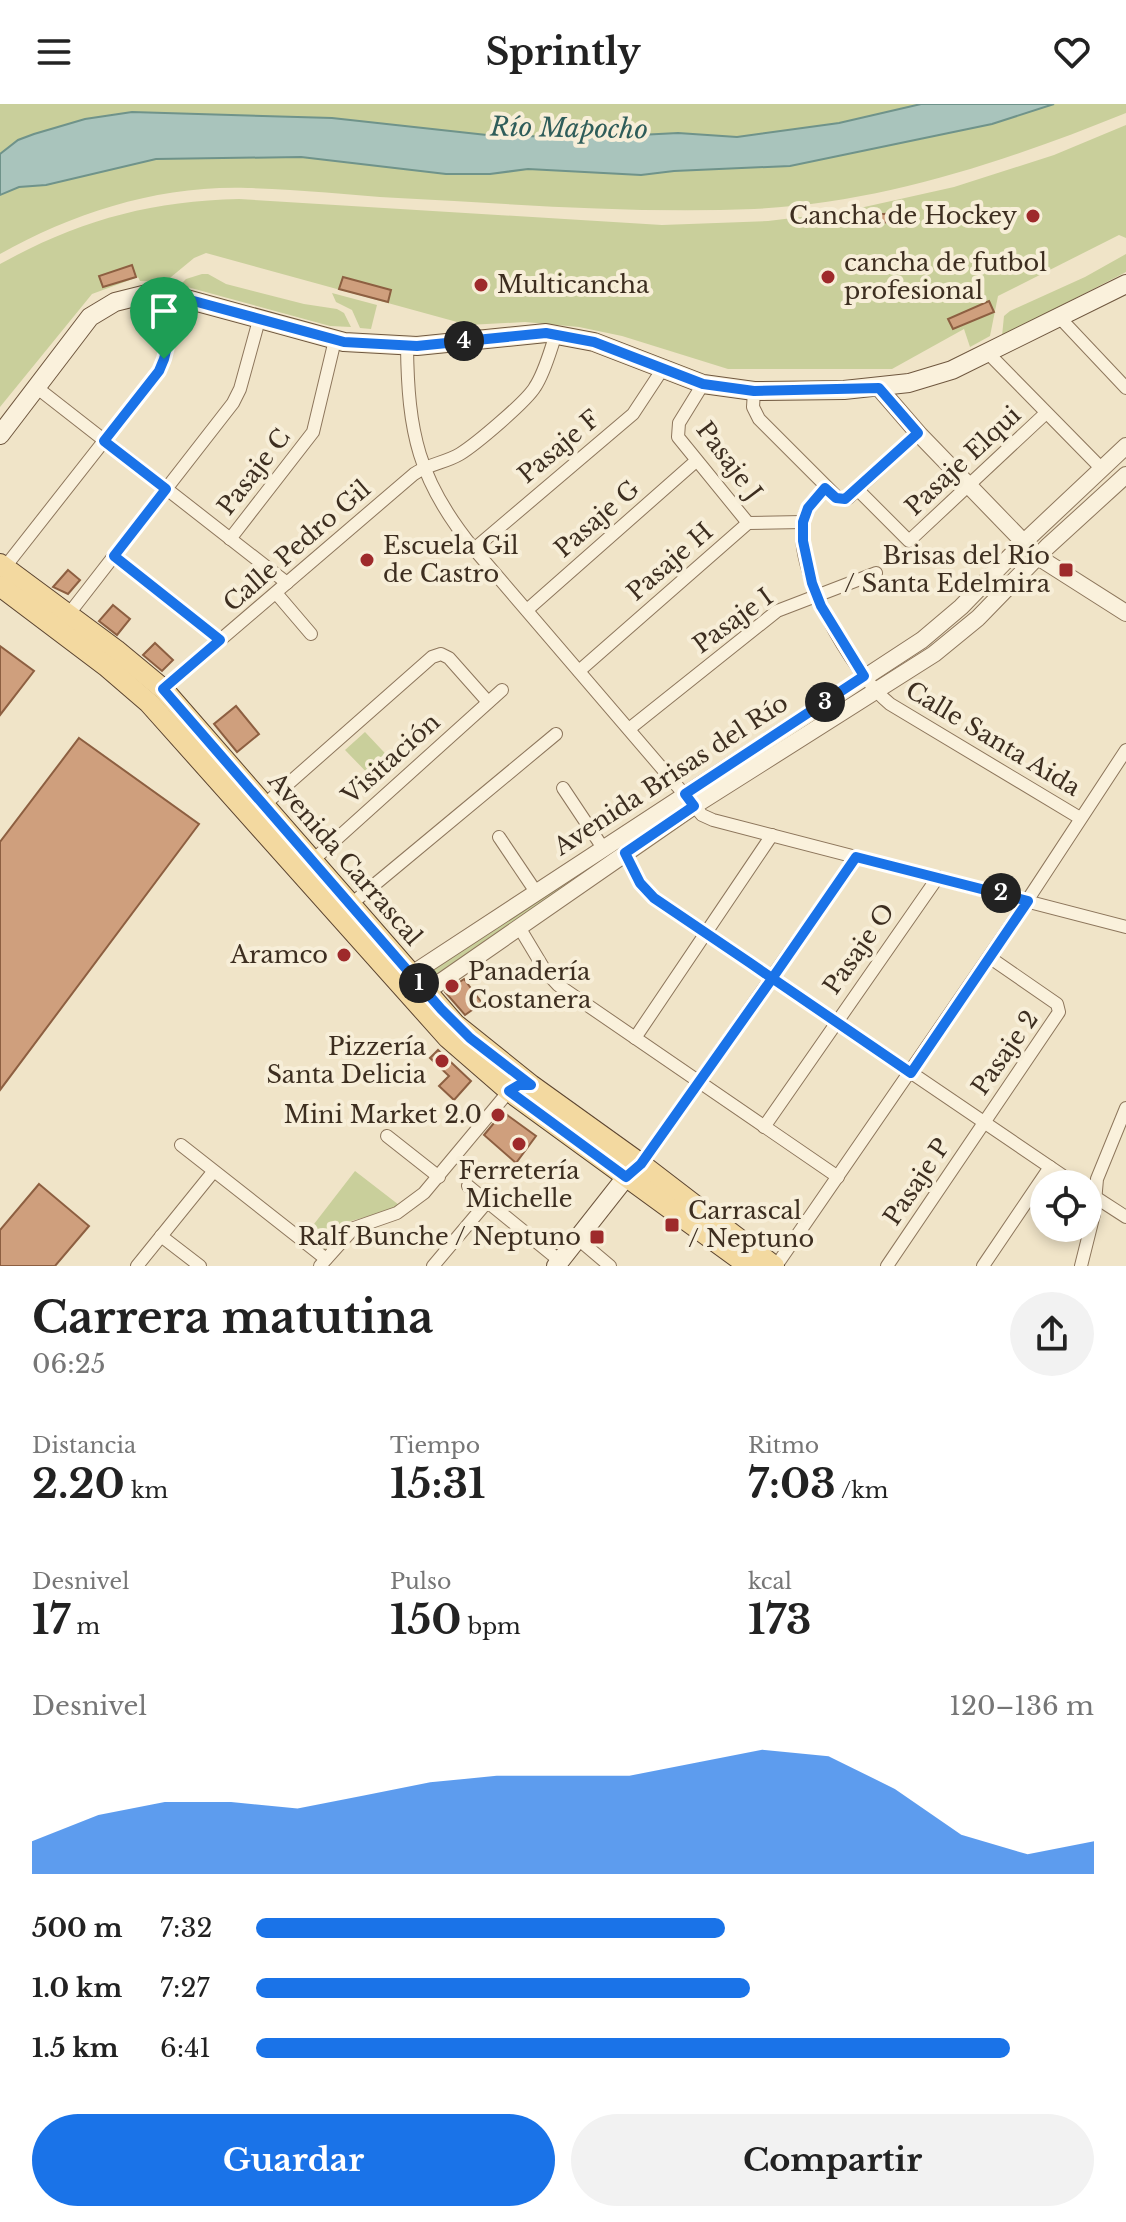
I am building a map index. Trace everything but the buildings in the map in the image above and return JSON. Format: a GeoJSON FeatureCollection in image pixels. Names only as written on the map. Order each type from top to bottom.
{"type":"FeatureCollection","features":[{"type":"Feature","properties":{"kind":"main road"},"geometry":{"type":"LineString","coordinates":[[0,435],[75,333],[98,311],[136,296],[159,294],[179,297],[335,340],[407,346],[536,333],[556,334],[594,342],[703,384],[754,391],[879,388],[937,376],[989,354],[1125,286]]}},
{"type":"Feature","properties":{"kind":"main road","name":"Avenida Carrascal"},"geometry":{"type":"LineString","coordinates":[[2,573],[68,615],[163,689],[311,862],[463,1031],[749,1266]]}},
{"type":"Feature","properties":{"kind":"main road","name":"Avenida Carrascal"},"geometry":{"type":"LineString","coordinates":[[2,573],[149,703],[448,1038],[509,1091],[634,1170],[775,1266]]}},
{"type":"Feature","properties":{"kind":"main road"},"geometry":{"type":"LineString","coordinates":[[509,1091],[519,1085],[531,1085]]}},
{"type":"Feature","properties":{"kind":"main road"},"geometry":{"type":"LineString","coordinates":[[558,1264],[634,1170]]}},
{"type":"Feature","properties":{"kind":"street"},"geometry":{"type":"LineString","coordinates":[[2,573],[163,364],[179,297]]}},
{"type":"Feature","properties":{"kind":"street"},"geometry":{"type":"LineString","coordinates":[[1060,318],[1126,388]]}},
{"type":"Feature","properties":{"kind":"street"},"geometry":{"type":"LineString","coordinates":[[68,615],[236,398],[259,320]]}},
{"type":"Feature","properties":{"kind":"street","name":"Calle Pedro Gil"},"geometry":{"type":"LineString","coordinates":[[163,689],[423,468],[459,454],[530,394],[538,382],[556,334]]}},
{"type":"Feature","properties":{"kind":"street","name":"Pasaje C"},"geometry":{"type":"LineString","coordinates":[[230,539],[313,432],[335,340]]}},
{"type":"Feature","properties":{"kind":"street"},"geometry":{"type":"LineString","coordinates":[[407,346],[411,419],[423,468],[442,504],[474,549],[708,818],[1126,927]]}},
{"type":"Feature","properties":{"kind":"street"},"geometry":{"type":"LineString","coordinates":[[989,354],[1102,469]]}},
{"type":"Feature","properties":{"kind":"street","name":"Pasaje F"},"geometry":{"type":"LineString","coordinates":[[474,549],[633,414],[662,370]]}},
{"type":"Feature","properties":{"kind":"street","name":"Pasaje J"},"geometry":{"type":"LineString","coordinates":[[703,384],[679,423],[677,432],[680,441],[748,523]]}},
{"type":"Feature","properties":{"kind":"street"},"geometry":{"type":"LineString","coordinates":[[36,387],[287,583]]}},
{"type":"Feature","properties":{"kind":"street"},"geometry":{"type":"LineString","coordinates":[[879,388],[918,433],[1038,557],[1126,613]]}},
{"type":"Feature","properties":{"kind":"street"},"geometry":{"type":"LineString","coordinates":[[754,391],[753,407],[759,419],[839,499],[852,493],[918,433]]}},
{"type":"Feature","properties":{"kind":"street","name":"Pasaje Elqui"},"geometry":{"type":"LineString","coordinates":[[852,493],[909,541],[1046,413]]}},
{"type":"Feature","properties":{"kind":"street","name":"Avenida Brisas del Río"},"geometry":{"type":"LineString","coordinates":[[426,992],[625,853],[690,800],[864,676],[941,625],[1126,446]]}},
{"type":"Feature","properties":{"kind":"street","name":"Pasaje G"},"geometry":{"type":"LineString","coordinates":[[527,610],[696,461]]}},
{"type":"Feature","properties":{"kind":"street","name":"Avenida Brisas del Río"},"geometry":{"type":"LineString","coordinates":[[412,974],[603,848],[875,692],[957,637],[1126,475]]}},
{"type":"Feature","properties":{"kind":"street"},"geometry":{"type":"LineString","coordinates":[[803,522],[808,508],[825,488]]}},
{"type":"Feature","properties":{"kind":"street","name":"Pasaje H"},"geometry":{"type":"LineString","coordinates":[[579,671],[748,523],[803,522]]}},
{"type":"Feature","properties":{"kind":"street","name":"Calle Santa Aida"},"geometry":{"type":"LineString","coordinates":[[803,522],[803,541],[816,597],[875,692],[1080,818]]}},
{"type":"Feature","properties":{"kind":"street"},"geometry":{"type":"LineString","coordinates":[[114,556],[220,640]]}},
{"type":"Feature","properties":{"kind":"street","name":"Pasaje I"},"geometry":{"type":"LineString","coordinates":[[629,729],[771,615],[876,573]]}},
{"type":"Feature","properties":{"kind":"street"},"geometry":{"type":"LineString","coordinates":[[276,593],[311,634]]}},
{"type":"Feature","properties":{"kind":"street"},"geometry":{"type":"LineString","coordinates":[[263,806],[432,657],[441,654],[449,658],[488,702]]}},
{"type":"Feature","properties":{"kind":"street","name":"Visitación"},"geometry":{"type":"LineString","coordinates":[[311,862],[502,690]]}},
{"type":"Feature","properties":{"kind":"street"},"geometry":{"type":"LineString","coordinates":[[350,905],[556,734]]}},
{"type":"Feature","properties":{"kind":"street"},"geometry":{"type":"LineString","coordinates":[[775,1266],[1028,901],[1126,750]]}},
{"type":"Feature","properties":{"kind":"street"},"geometry":{"type":"LineString","coordinates":[[563,788],[603,848]]}},
{"type":"Feature","properties":{"kind":"street"},"geometry":{"type":"LineString","coordinates":[[635,1038],[772,835]]}},
{"type":"Feature","properties":{"kind":"street"},"geometry":{"type":"LineString","coordinates":[[499,837],[536,892]]}},
{"type":"Feature","properties":{"kind":"street"},"geometry":{"type":"LineString","coordinates":[[625,853],[649,894],[1054,1170]]}},
{"type":"Feature","properties":{"kind":"street"},"geometry":{"type":"LineString","coordinates":[[634,1170],[700,1083],[856,857]]}},
{"type":"Feature","properties":{"kind":"street","name":"Pasaje O"},"geometry":{"type":"LineString","coordinates":[[764,1127],[938,877]]}},
{"type":"Feature","properties":{"kind":"street"},"geometry":{"type":"LineString","coordinates":[[519,927],[554,981],[838,1177]]}},
{"type":"Feature","properties":{"kind":"street","name":"Pasaje 2"},"geometry":{"type":"LineString","coordinates":[[984,1122],[1060,1009],[989,957]]}},
{"type":"Feature","properties":{"kind":"street"},"geometry":{"type":"LineString","coordinates":[[181,1145],[323,1262],[354,1228],[403,1209],[424,1193],[509,1091]]}},
{"type":"Feature","properties":{"kind":"street"},"geometry":{"type":"LineString","coordinates":[[1101,1170],[1126,1108]]}},
{"type":"Feature","properties":{"kind":"street","name":"Pasaje P"},"geometry":{"type":"LineString","coordinates":[[887,1266],[984,1122]]}},
{"type":"Feature","properties":{"kind":"street"},"geometry":{"type":"LineString","coordinates":[[387,1136],[439,1177]]}},
{"type":"Feature","properties":{"kind":"street"},"geometry":{"type":"LineString","coordinates":[[983,1266],[1050,1167]]}},
{"type":"Feature","properties":{"kind":"street"},"geometry":{"type":"LineString","coordinates":[[137,1266],[213,1172]]}},
{"type":"Feature","properties":{"kind":"street"},"geometry":{"type":"LineString","coordinates":[[468,1186],[558,1264]]}},
{"type":"Feature","properties":{"kind":"street"},"geometry":{"type":"LineString","coordinates":[[1102,1201],[1126,1217]]}},
{"type":"Feature","properties":{"kind":"street"},"geometry":{"type":"LineString","coordinates":[[437,1264],[487,1202]]}},
{"type":"Feature","properties":{"kind":"street"},"geometry":{"type":"LineString","coordinates":[[161,1236],[200,1266]]}},
{"type":"Feature","properties":{"kind":"street"},"geometry":{"type":"LineString","coordinates":[[578,1239],[610,1266]]}},
{"type":"Feature","properties":{"kind":"street"},"geometry":{"type":"LineString","coordinates":[[1081,1266],[1085,1242]]}},
{"type":"Feature","properties":{"kind":"green space"},"geometry":{"type":"Polygon","coordinates":[[[0,104],[1126,104],[1126,113],[944,177],[897,189],[802,205],[709,210],[620,209],[215,188],[151,196],[119,204],[58,226],[0,254],[0,104]]]}},
{"type":"Feature","properties":{"kind":"green space"},"geometry":{"type":"Polygon","coordinates":[[[1126,125],[1126,238],[1119,235],[998,296],[990,336],[970,347],[964,329],[892,369],[728,369],[622,336],[579,327],[525,322],[468,325],[206,253],[194,258],[165,282],[140,281],[138,277],[92,294],[0,407],[0,264],[58,236],[115,216],[175,204],[239,199],[662,225],[768,221],[842,212],[954,187],[1054,155],[1126,125]]]}},
{"type":"Feature","properties":{"kind":"green space"},"geometry":{"type":"Polygon","coordinates":[[[1126,254],[1126,272],[1002,336],[1004,316],[1010,311],[1085,277],[1126,254]]]}},
{"type":"Feature","properties":{"kind":"green space"},"geometry":{"type":"Polygon","coordinates":[[[202,274],[226,284],[337,309],[344,313],[351,327],[330,326],[180,285],[186,279],[202,274]]]}},
{"type":"Feature","properties":{"kind":"green space"},"geometry":{"type":"Polygon","coordinates":[[[332,293],[377,305],[371,329],[360,328],[352,310],[336,302],[332,293]]]}},
{"type":"Feature","properties":{"kind":"green space"},"geometry":{"type":"Polygon","coordinates":[[[365,732],[398,767],[379,785],[345,750],[365,732]]]}},
{"type":"Feature","properties":{"kind":"green space"},"geometry":{"type":"Polygon","coordinates":[[[678,804],[681,809],[429,981],[425,980],[425,973],[678,804]]]}},
{"type":"Feature","properties":{"kind":"green space"},"geometry":{"type":"Polygon","coordinates":[[[355,1171],[399,1205],[351,1221],[325,1252],[304,1237],[355,1171]]]}},
{"type":"Feature","properties":{"kind":"water"},"geometry":{"type":"Polygon","coordinates":[[[921,104],[1054,104],[992,124],[790,166],[641,175],[528,169],[490,174],[446,174],[301,157],[156,159],[46,185],[19,187],[0,195],[0,154],[18,140],[85,119],[132,112],[332,118],[496,136],[600,137],[678,133],[737,137],[839,123],[921,104]]]}},
{"type":"Feature","properties":{"kind":"place","name":"Cancha de Hockey"},"geometry":{"type":"Point","coordinates":[1033,216]}},
{"type":"Feature","properties":{"kind":"place","name":"cancha de futbol profesional"},"geometry":{"type":"Point","coordinates":[828,277]}},
{"type":"Feature","properties":{"kind":"place","name":"Multicancha"},"geometry":{"type":"Point","coordinates":[481,285]}},
{"type":"Feature","properties":{"kind":"place","name":"Escuela Gil de Castro"},"geometry":{"type":"Point","coordinates":[367,560]}},
{"type":"Feature","properties":{"kind":"place","name":"Brisas del Río / Santa Edelmira"},"geometry":{"type":"Point","coordinates":[1066,570]}},
{"type":"Feature","properties":{"kind":"place","name":"Aramco"},"geometry":{"type":"Point","coordinates":[344,955]}},
{"type":"Feature","properties":{"kind":"place","name":"Panadería Costanera"},"geometry":{"type":"Point","coordinates":[452,986]}},
{"type":"Feature","properties":{"kind":"place","name":"Pizzería Santa Delicia"},"geometry":{"type":"Point","coordinates":[442,1061]}},
{"type":"Feature","properties":{"kind":"place","name":"Mini Market 2.0"},"geometry":{"type":"Point","coordinates":[498,1115]}},
{"type":"Feature","properties":{"kind":"place","name":"Ferretería Michelle"},"geometry":{"type":"Point","coordinates":[519,1144]}},
{"type":"Feature","properties":{"kind":"place","name":"Carrascal / Neptuno"},"geometry":{"type":"Point","coordinates":[672,1225]}},
{"type":"Feature","properties":{"kind":"place","name":"Ralf Bunche / Neptuno"},"geometry":{"type":"Point","coordinates":[597,1237]}},
{"type":"Feature","properties":{"kind":"route"},"geometry":{"type":"LineString","coordinates":[[164,359],[159,371],[104,441],[166,489],[114,556],[220,640],[163,689],[441,1009],[470,1038],[531,1085],[515,1086],[509,1091],[626,1177],[641,1164],[700,1083],[772,978],[856,857],[1028,901],[911,1073],[836,1021],[772,978],[654,898],[640,883],[625,853],[694,806],[685,794],[864,676],[816,597],[802,531],[808,508],[825,488],[836,498],[845,499],[918,433],[879,388],[754,391],[703,384],[594,342],[546,333],[417,346],[344,342],[179,297],[164,359]]}},
{"type":"Feature","properties":{"kind":"water label","name":"Río Mapocho"},"geometry":{"type":"Point","coordinates":[569,128]}}]}
